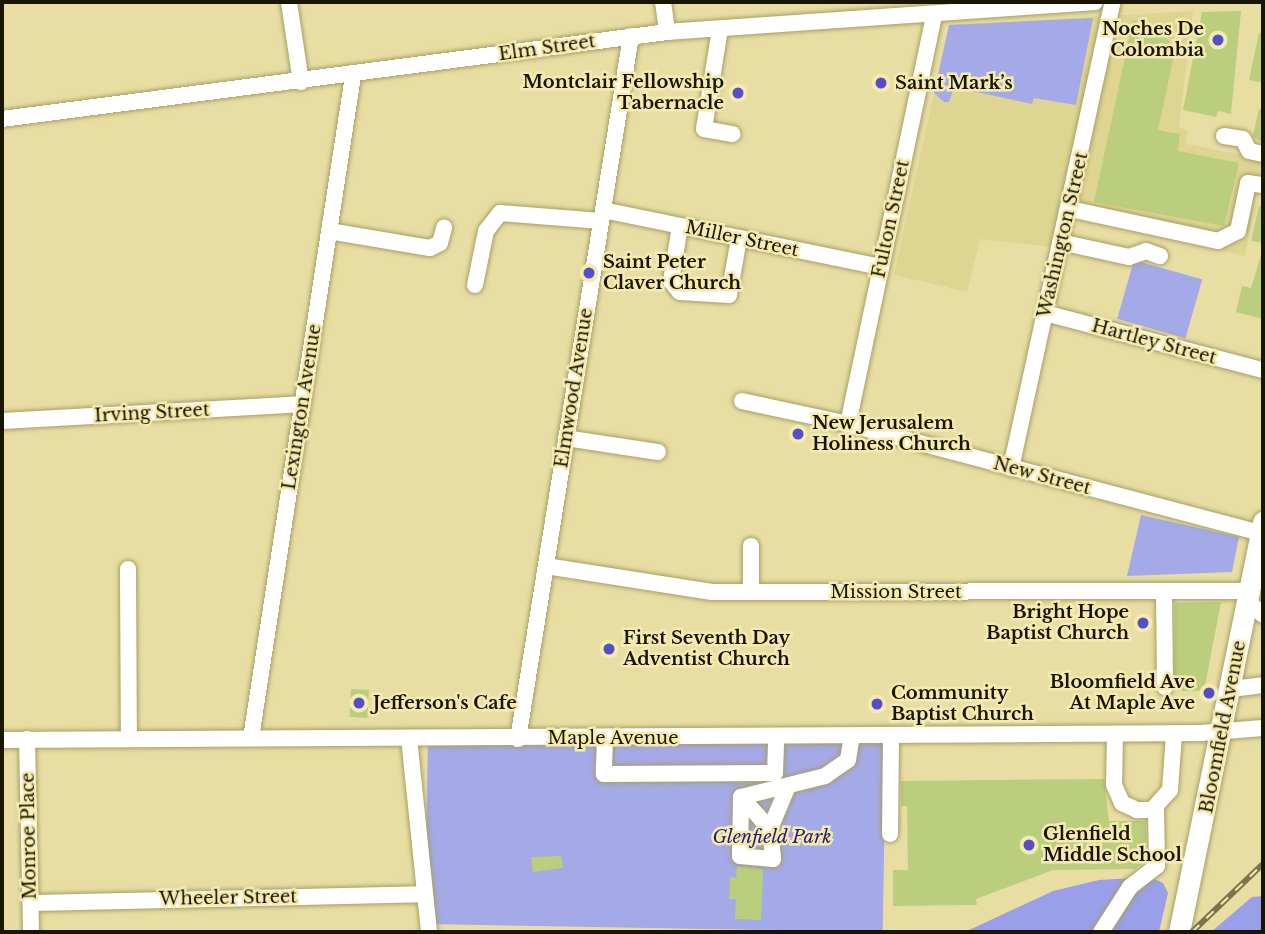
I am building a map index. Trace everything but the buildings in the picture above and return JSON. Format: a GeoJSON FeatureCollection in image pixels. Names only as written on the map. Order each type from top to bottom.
{"type":"FeatureCollection","features":[{"type":"Feature","properties":{"kind":"main road","name":"Bloomfield Avenue"},"geometry":{"type":"LineString","coordinates":[[1180,929],[1224,733],[1247,596],[1262,527]]}},
{"type":"Feature","properties":{"kind":"street"},"geometry":{"type":"LineString","coordinates":[[289,2],[301,82]]}},
{"type":"Feature","properties":{"kind":"street"},"geometry":{"type":"LineString","coordinates":[[663,2],[667,32]]}},
{"type":"Feature","properties":{"kind":"street","name":"Elm Street"},"geometry":{"type":"LineString","coordinates":[[2,119],[667,32],[720,29],[893,10],[934,15],[971,7],[1095,2]]}},
{"type":"Feature","properties":{"kind":"street","name":"Washington Street"},"geometry":{"type":"LineString","coordinates":[[1011,468],[1060,242],[1070,209],[1112,2]]}},
{"type":"Feature","properties":{"kind":"street","name":"Fulton Street"},"geometry":{"type":"LineString","coordinates":[[848,424],[934,15]]}},
{"type":"Feature","properties":{"kind":"street"},"geometry":{"type":"LineString","coordinates":[[720,29],[704,130],[733,135]]}},
{"type":"Feature","properties":{"kind":"street","name":"Elmwood Avenue"},"geometry":{"type":"LineString","coordinates":[[518,739],[631,36]]}},
{"type":"Feature","properties":{"kind":"street","name":"Lexington Avenue"},"geometry":{"type":"LineString","coordinates":[[250,738],[353,75]]}},
{"type":"Feature","properties":{"kind":"street"},"geometry":{"type":"LineString","coordinates":[[1224,136],[1243,139],[1249,151],[1263,154]]}},
{"type":"Feature","properties":{"kind":"street"},"geometry":{"type":"LineString","coordinates":[[1070,209],[1218,241],[1238,231],[1256,184]]}},
{"type":"Feature","properties":{"kind":"street","name":"Miller Street"},"geometry":{"type":"LineString","coordinates":[[475,285],[486,231],[492,217],[500,213],[602,216],[680,226],[881,267]]}},
{"type":"Feature","properties":{"kind":"street"},"geometry":{"type":"LineString","coordinates":[[680,226],[671,281],[680,292],[729,295],[739,238]]}},
{"type":"Feature","properties":{"kind":"street"},"geometry":{"type":"LineString","coordinates":[[329,231],[430,248],[440,243],[444,228]]}},
{"type":"Feature","properties":{"kind":"street"},"geometry":{"type":"LineString","coordinates":[[1060,242],[1129,257],[1146,251],[1160,256]]}},
{"type":"Feature","properties":{"kind":"street","name":"Hartley Street"},"geometry":{"type":"LineString","coordinates":[[1045,313],[1263,370]]}},
{"type":"Feature","properties":{"kind":"street","name":"New Street"},"geometry":{"type":"LineString","coordinates":[[742,401],[848,424],[1011,468],[1262,527]]}},
{"type":"Feature","properties":{"kind":"street","name":"Irving Street"},"geometry":{"type":"LineString","coordinates":[[2,421],[302,404]]}},
{"type":"Feature","properties":{"kind":"street"},"geometry":{"type":"LineString","coordinates":[[566,438],[658,452]]}},
{"type":"Feature","properties":{"kind":"street"},"geometry":{"type":"LineString","coordinates":[[751,546],[751,592]]}},
{"type":"Feature","properties":{"kind":"street","name":"Mission Street"},"geometry":{"type":"LineString","coordinates":[[546,566],[712,592],[1164,592],[1247,596]]}},
{"type":"Feature","properties":{"kind":"street"},"geometry":{"type":"LineString","coordinates":[[128,569],[129,738]]}},
{"type":"Feature","properties":{"kind":"street"},"geometry":{"type":"LineString","coordinates":[[1164,592],[1165,687]]}},
{"type":"Feature","properties":{"kind":"street"},"geometry":{"type":"LineString","coordinates":[[1247,596],[1263,615]]}},
{"type":"Feature","properties":{"kind":"street"},"geometry":{"type":"LineString","coordinates":[[1231,689],[1263,685]]}},
{"type":"Feature","properties":{"kind":"street","name":"Maple Avenue"},"geometry":{"type":"LineString","coordinates":[[2,740],[1174,734],[1224,733],[1263,728]]}},
{"type":"Feature","properties":{"kind":"street"},"geometry":{"type":"LineString","coordinates":[[1115,734],[1114,785],[1122,803],[1137,810],[1156,807]]}},
{"type":"Feature","properties":{"kind":"street"},"geometry":{"type":"LineString","coordinates":[[1101,932],[1130,887],[1157,866],[1156,807],[1170,790],[1174,734]]}},
{"type":"Feature","properties":{"kind":"street"},"geometry":{"type":"LineString","coordinates":[[741,797],[825,776],[848,760],[852,736]]}},
{"type":"Feature","properties":{"kind":"street"},"geometry":{"type":"LineString","coordinates":[[890,834],[891,736]]}},
{"type":"Feature","properties":{"kind":"street"},"geometry":{"type":"LineString","coordinates":[[605,738],[604,774],[775,773],[776,737]]}},
{"type":"Feature","properties":{"kind":"street"},"geometry":{"type":"LineString","coordinates":[[409,738],[429,932]]}},
{"type":"Feature","properties":{"kind":"street","name":"Monroe Place"},"geometry":{"type":"LineString","coordinates":[[27,739],[31,932]]}},
{"type":"Feature","properties":{"kind":"street"},"geometry":{"type":"LineString","coordinates":[[741,797],[740,856],[773,859],[770,829],[789,786]]}},
{"type":"Feature","properties":{"kind":"street"},"geometry":{"type":"LineString","coordinates":[[741,797],[770,829]]}},
{"type":"Feature","properties":{"kind":"street","name":"Wheeler Street"},"geometry":{"type":"LineString","coordinates":[[31,902],[425,894]]}},
{"type":"Feature","properties":{"kind":"shaded area"},"geometry":{"type":"Polygon","coordinates":[[[1193,11],[1179,127],[1188,130],[1186,144],[1263,159],[1245,256],[1061,212],[1053,247],[980,239],[967,292],[894,275],[949,25],[1193,11]]]}},
{"type":"Feature","properties":{"kind":"shaded area"},"geometry":{"type":"Polygon","coordinates":[[[1150,877],[1163,883],[1168,893],[1159,932],[965,932],[1053,891],[1099,880],[1150,877]]]}},
{"type":"Feature","properties":{"kind":"shaded area"},"geometry":{"type":"Polygon","coordinates":[[[1263,896],[1263,932],[1211,932],[1252,897],[1263,896]]]}},
{"type":"Feature","properties":{"kind":"green space"},"geometry":{"type":"Polygon","coordinates":[[[1093,18],[1076,105],[1034,98],[1032,104],[954,87],[949,102],[944,102],[934,93],[949,25],[1093,18]]]}},
{"type":"Feature","properties":{"kind":"green space"},"geometry":{"type":"Polygon","coordinates":[[[1134,260],[1202,280],[1185,338],[1117,319],[1134,260]]]}},
{"type":"Feature","properties":{"kind":"green space"},"geometry":{"type":"Polygon","coordinates":[[[1141,515],[1239,537],[1232,572],[1127,576],[1141,515]]]}},
{"type":"Feature","properties":{"kind":"green space","name":"Glenfield Park"},"geometry":{"type":"Polygon","coordinates":[[[428,732],[886,740],[883,932],[425,924],[428,732]]]}},
{"type":"Feature","properties":{"kind":"railway"},"geometry":{"type":"LineString","coordinates":[[1192,932],[1263,864]]}},
{"type":"Feature","properties":{"kind":"place","name":"Noches De Colombia"},"geometry":{"type":"Point","coordinates":[1218,40]}},
{"type":"Feature","properties":{"kind":"place","name":"Saint Mark’s"},"geometry":{"type":"Point","coordinates":[881,83]}},
{"type":"Feature","properties":{"kind":"place","name":"Montclair Fellowship Tabernacle"},"geometry":{"type":"Point","coordinates":[738,93]}},
{"type":"Feature","properties":{"kind":"place","name":"Saint Peter Claver Church"},"geometry":{"type":"Point","coordinates":[589,273]}},
{"type":"Feature","properties":{"kind":"place","name":"New Jerusalem Holiness Church"},"geometry":{"type":"Point","coordinates":[798,434]}},
{"type":"Feature","properties":{"kind":"place","name":"Bright Hope Baptist Church"},"geometry":{"type":"Point","coordinates":[1143,623]}},
{"type":"Feature","properties":{"kind":"place","name":"First Seventh Day Adventist Church"},"geometry":{"type":"Point","coordinates":[609,649]}},
{"type":"Feature","properties":{"kind":"place","name":"Bloomfield Ave At Maple Ave"},"geometry":{"type":"Point","coordinates":[1209,693]}},
{"type":"Feature","properties":{"kind":"place","name":"Jefferson's Cafe"},"geometry":{"type":"Point","coordinates":[359,703]}},
{"type":"Feature","properties":{"kind":"place","name":"Community Baptist Church"},"geometry":{"type":"Point","coordinates":[877,704]}},
{"type":"Feature","properties":{"kind":"place","name":"Glenfield Middle School"},"geometry":{"type":"Point","coordinates":[1029,845]}}]}
